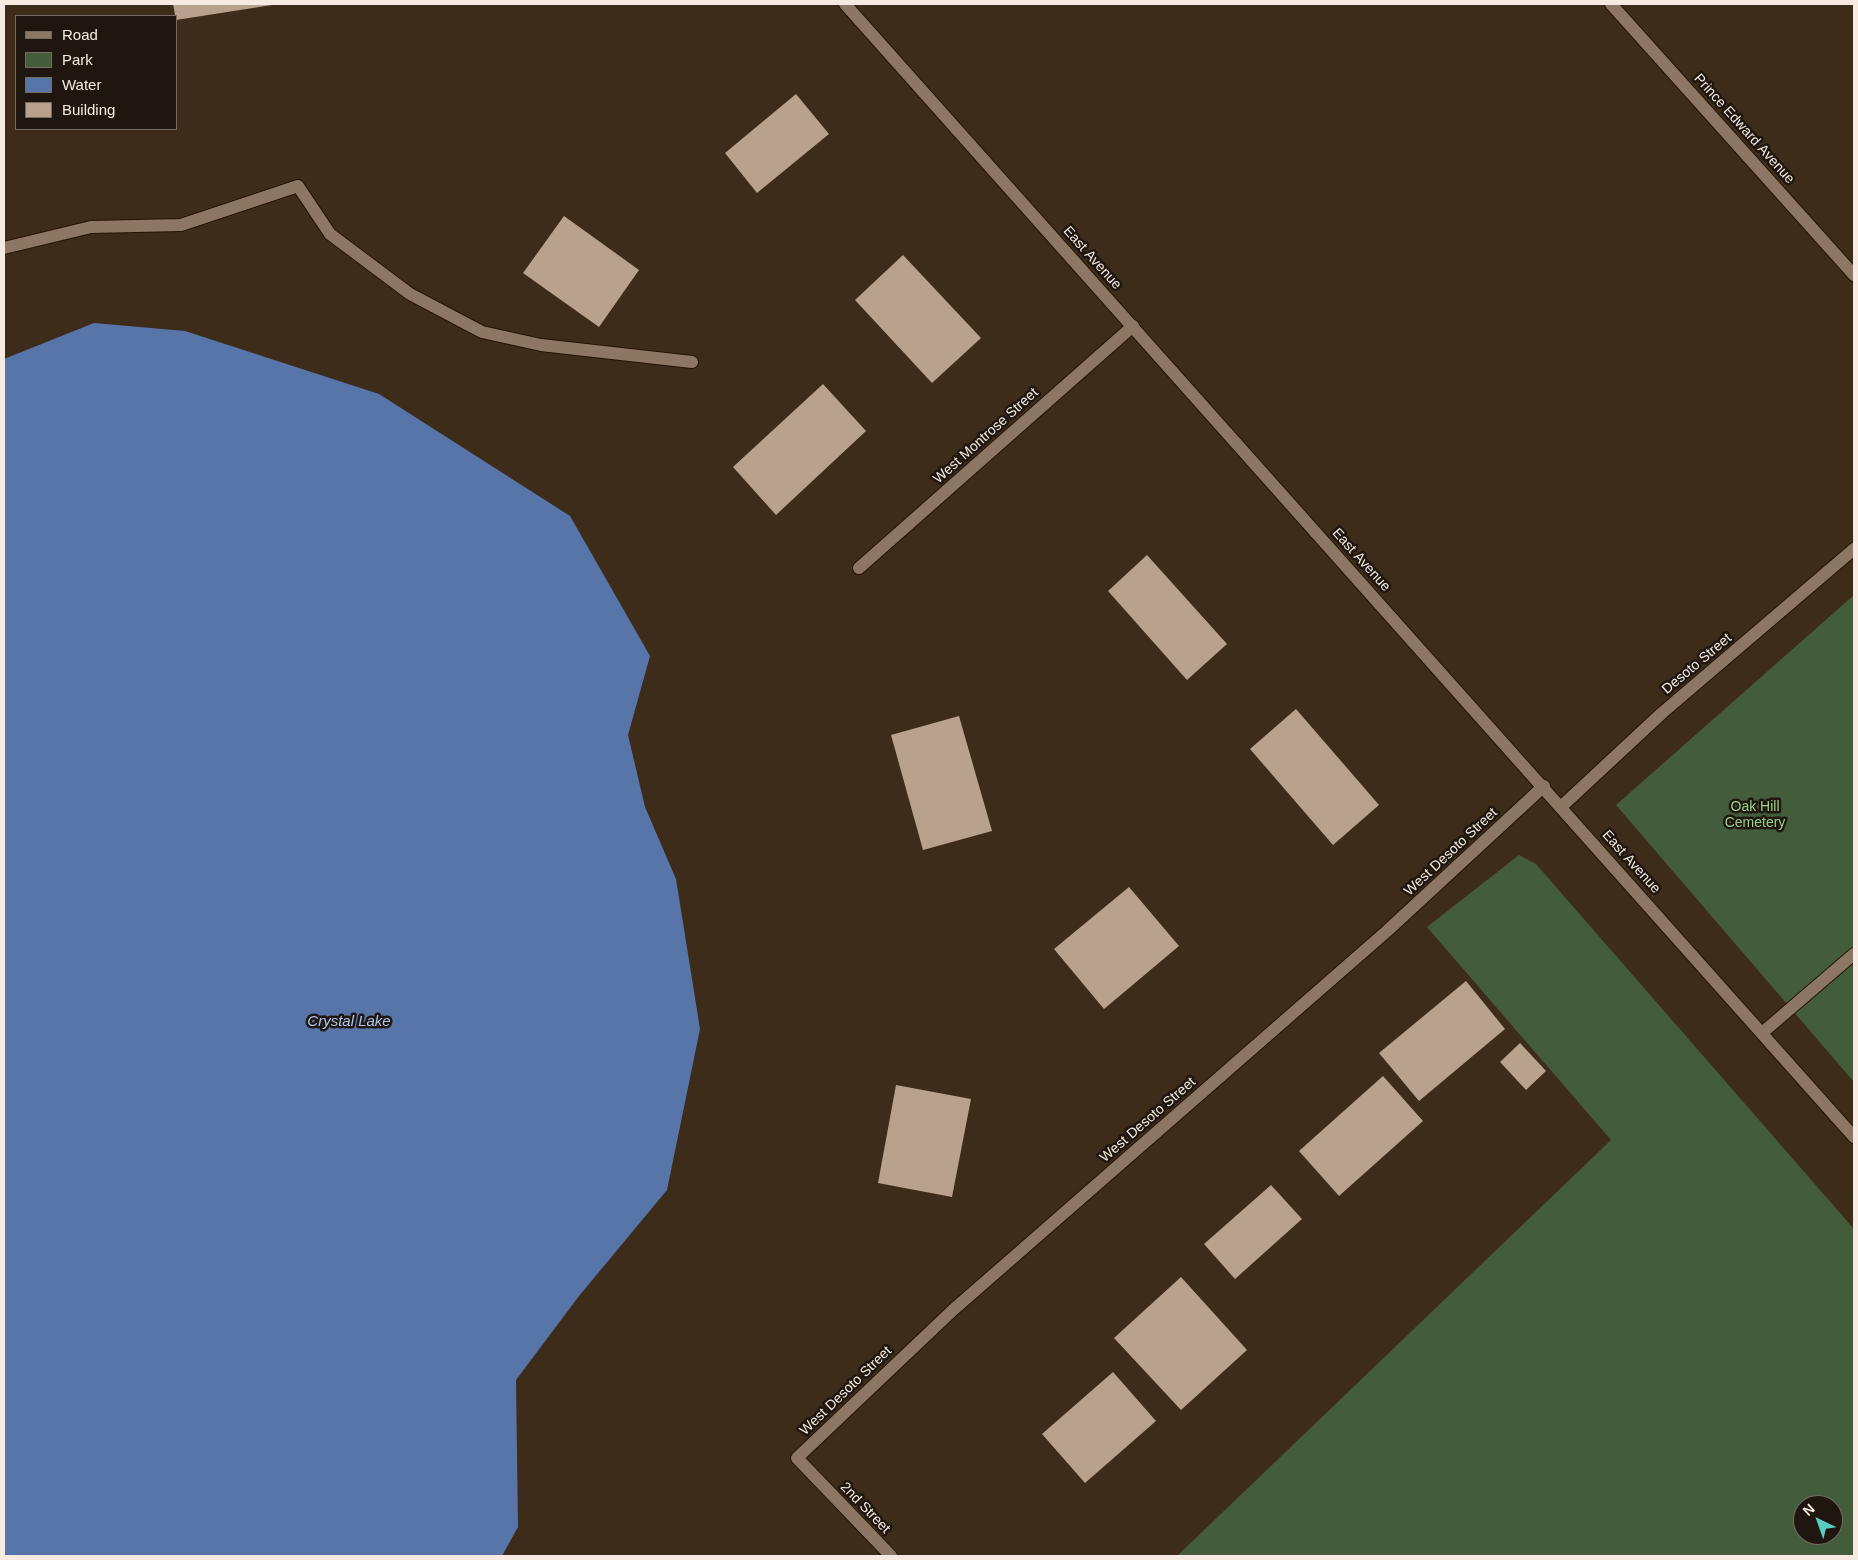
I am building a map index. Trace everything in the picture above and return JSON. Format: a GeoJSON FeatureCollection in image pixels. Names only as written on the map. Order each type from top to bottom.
{"type":"FeatureCollection","features":[{"type":"Feature","properties":{"kind":"street","name":"East Avenue"},"geometry":{"type":"LineString","coordinates":[[845,4],[1562,806],[1854,1137]]}},
{"type":"Feature","properties":{"kind":"street","name":"Prince Edward Avenue"},"geometry":{"type":"LineString","coordinates":[[1611,4],[1854,275]]}},
{"type":"Feature","properties":{"kind":"street"},"geometry":{"type":"LineString","coordinates":[[4,248],[91,227],[181,225],[298,186],[330,234],[410,294],[482,332],[541,345],[692,362]]}},
{"type":"Feature","properties":{"kind":"street","name":"West Montrose Street"},"geometry":{"type":"LineString","coordinates":[[860,568],[1133,326]]}},
{"type":"Feature","properties":{"kind":"street","name":"Desoto Street"},"geometry":{"type":"LineString","coordinates":[[1562,806],[1662,713],[1854,549]]}},
{"type":"Feature","properties":{"kind":"street","name":"West Desoto Street"},"geometry":{"type":"LineString","coordinates":[[818,1480],[797,1458],[953,1310],[1388,931],[1544,786]]}},
{"type":"Feature","properties":{"kind":"street"},"geometry":{"type":"LineString","coordinates":[[1762,1033],[1854,954]]}},
{"type":"Feature","properties":{"kind":"street","name":"2nd Street"},"geometry":{"type":"LineString","coordinates":[[818,1480],[891,1556]]}},
{"type":"Feature","properties":{"kind":"green space","name":"Oak Hill Cemetery"},"geometry":{"type":"Polygon","coordinates":[[[1854,595],[1854,1082],[1616,805],[1854,595]]]}},
{"type":"Feature","properties":{"kind":"green space"},"geometry":{"type":"Polygon","coordinates":[[[1519,855],[1536,864],[1854,1229],[1854,1556],[1177,1556],[1611,1140],[1427,927],[1519,855]]]}},
{"type":"Feature","properties":{"kind":"water","name":"Crystal Lake"},"geometry":{"type":"Polygon","coordinates":[[[94,323],[185,331],[379,394],[570,516],[650,656],[628,735],[645,807],[676,879],[700,1029],[667,1190],[579,1296],[516,1380],[518,1527],[502,1556],[4,1556],[4,359],[94,323]]]}},
{"type":"Feature","properties":{"kind":"building"},"geometry":{"type":"Polygon","coordinates":[[[173,4],[272,4],[178,20],[178,15],[175,15],[173,4]]]}},
{"type":"Feature","properties":{"kind":"building"},"geometry":{"type":"Polygon","coordinates":[[[796,94],[829,134],[757,193],[725,153],[796,94]]]}},
{"type":"Feature","properties":{"kind":"building"},"geometry":{"type":"Polygon","coordinates":[[[564,216],[639,270],[599,327],[523,273],[564,216]]]}},
{"type":"Feature","properties":{"kind":"building"},"geometry":{"type":"Polygon","coordinates":[[[903,255],[981,338],[932,383],[855,300],[903,255]]]}},
{"type":"Feature","properties":{"kind":"building"},"geometry":{"type":"Polygon","coordinates":[[[823,384],[866,431],[776,515],[733,467],[823,384]]]}},
{"type":"Feature","properties":{"kind":"building"},"geometry":{"type":"Polygon","coordinates":[[[1147,555],[1227,644],[1187,680],[1108,591],[1147,555]]]}},
{"type":"Feature","properties":{"kind":"building"},"geometry":{"type":"Polygon","coordinates":[[[1296,709],[1379,805],[1333,845],[1250,749],[1296,709]]]}},
{"type":"Feature","properties":{"kind":"building"},"geometry":{"type":"Polygon","coordinates":[[[959,716],[992,831],[923,850],[891,735],[959,716]]]}},
{"type":"Feature","properties":{"kind":"building"},"geometry":{"type":"Polygon","coordinates":[[[1129,887],[1179,946],[1104,1009],[1054,949],[1129,887]]]}},
{"type":"Feature","properties":{"kind":"building"},"geometry":{"type":"Polygon","coordinates":[[[1466,981],[1505,1029],[1419,1101],[1379,1053],[1466,981]]]}},
{"type":"Feature","properties":{"kind":"building"},"geometry":{"type":"Polygon","coordinates":[[[1520,1043],[1546,1071],[1526,1090],[1500,1062],[1520,1043]]]}},
{"type":"Feature","properties":{"kind":"building"},"geometry":{"type":"Polygon","coordinates":[[[1383,1076],[1423,1121],[1339,1196],[1299,1151],[1383,1076]]]}},
{"type":"Feature","properties":{"kind":"building"},"geometry":{"type":"Polygon","coordinates":[[[896,1085],[971,1099],[952,1197],[878,1183],[896,1085]]]}},
{"type":"Feature","properties":{"kind":"building"},"geometry":{"type":"Polygon","coordinates":[[[1271,1185],[1302,1219],[1235,1279],[1204,1244],[1271,1185]]]}},
{"type":"Feature","properties":{"kind":"building"},"geometry":{"type":"Polygon","coordinates":[[[1181,1277],[1247,1350],[1181,1410],[1114,1338],[1181,1277]]]}},
{"type":"Feature","properties":{"kind":"building"},"geometry":{"type":"Polygon","coordinates":[[[1113,1372],[1156,1421],[1085,1483],[1042,1434],[1113,1372]]]}}]}
